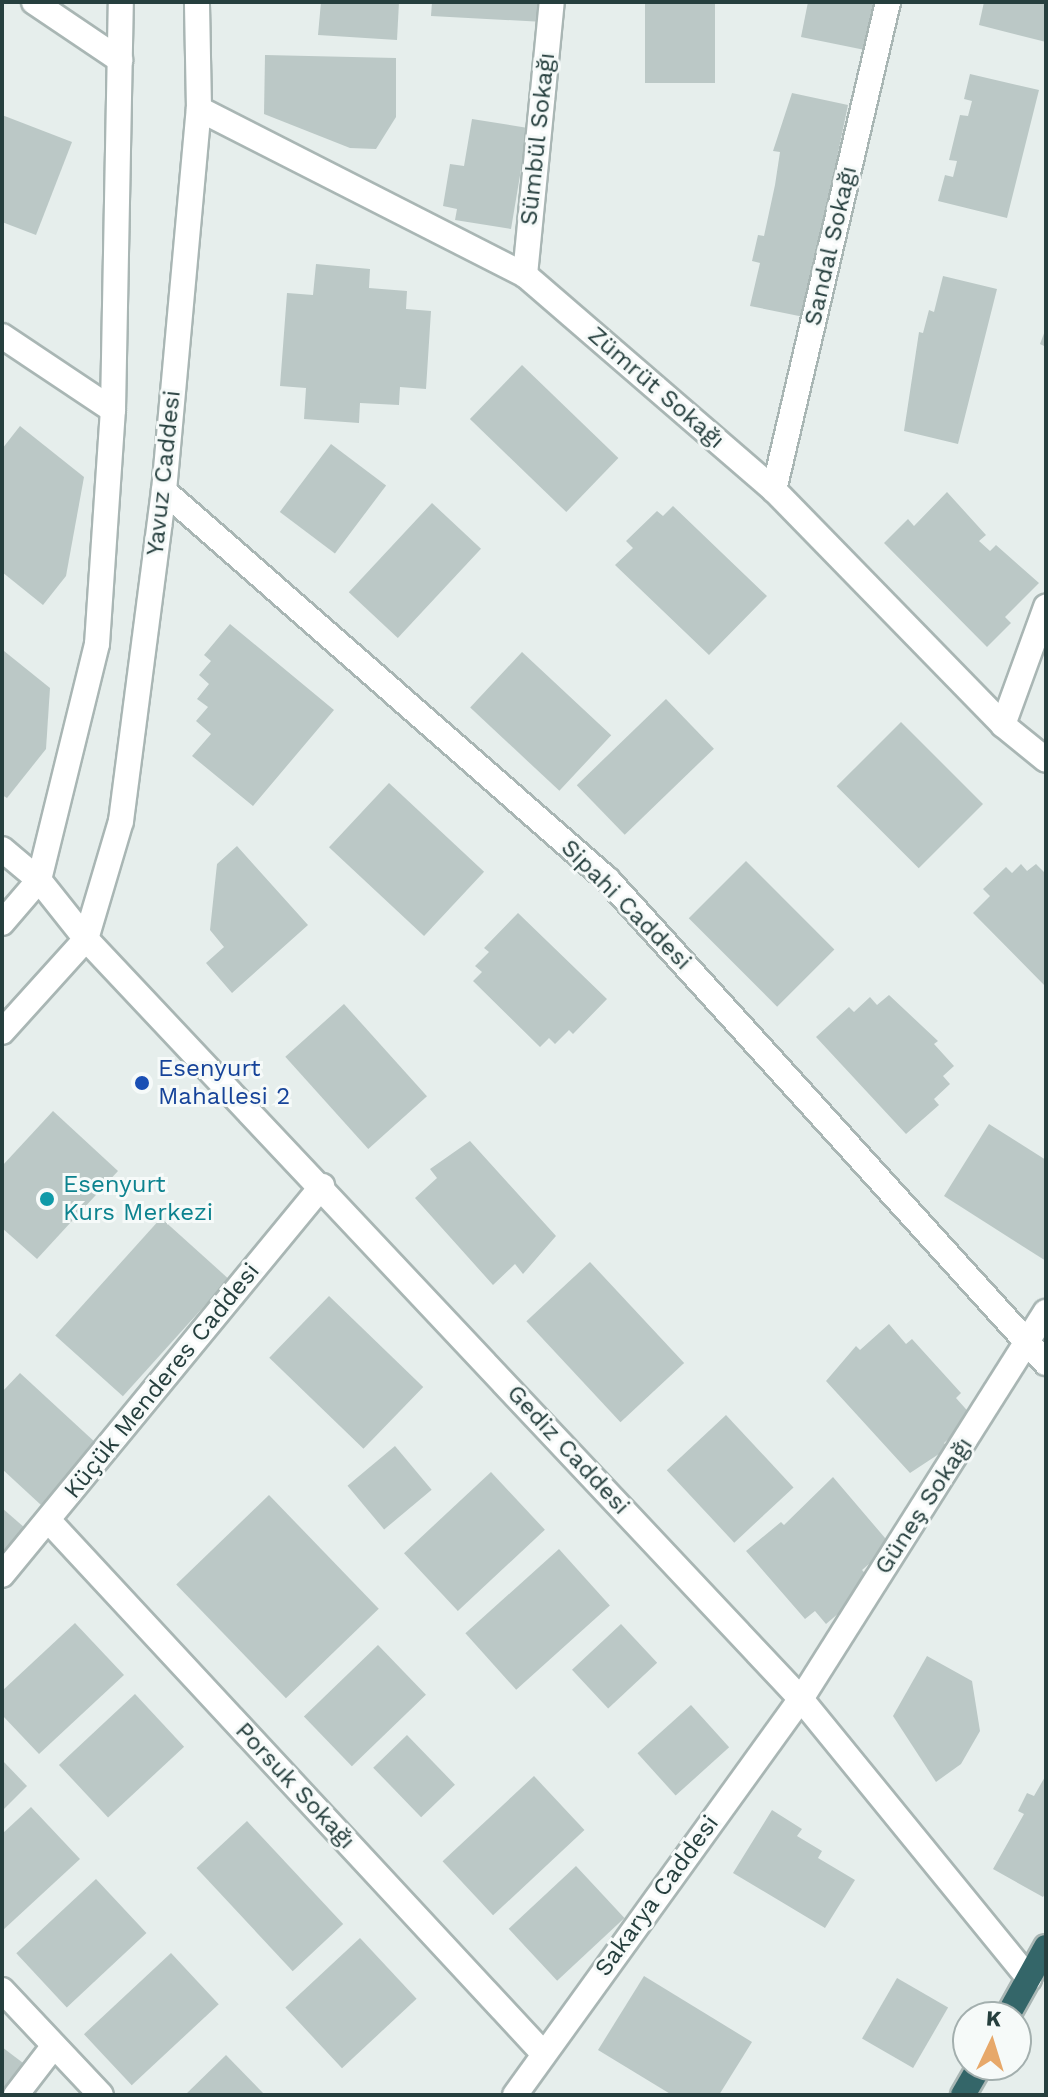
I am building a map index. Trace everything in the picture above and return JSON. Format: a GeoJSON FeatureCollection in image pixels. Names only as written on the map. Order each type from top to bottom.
{"type":"FeatureCollection","features":[{"type":"Feature","properties":{"kind":"highway"},"geometry":{"type":"LineString","coordinates":[[1016,2001],[1046,1947]]}},
{"type":"Feature","properties":{"kind":"street"},"geometry":{"type":"LineString","coordinates":[[34,2],[120,60]]}},
{"type":"Feature","properties":{"kind":"street"},"geometry":{"type":"LineString","coordinates":[[2,923],[39,880],[97,644],[113,410],[121,2]]}},
{"type":"Feature","properties":{"kind":"street","name":"Yavuz Caddesi"},"geometry":{"type":"LineString","coordinates":[[86,939],[121,821],[164,491],[199,109],[197,2]]}},
{"type":"Feature","properties":{"kind":"street","name":"Sümbül Sokağı"},"geometry":{"type":"LineString","coordinates":[[525,275],[552,2]]}},
{"type":"Feature","properties":{"kind":"street","name":"Sandal Sokağı"},"geometry":{"type":"LineString","coordinates":[[774,490],[888,2]]}},
{"type":"Feature","properties":{"kind":"street","name":"Zümrüt Sokağı"},"geometry":{"type":"LineString","coordinates":[[199,109],[525,275],[774,490],[1003,725],[1046,760]]}},
{"type":"Feature","properties":{"kind":"street"},"geometry":{"type":"LineString","coordinates":[[2,336],[113,410]]}},
{"type":"Feature","properties":{"kind":"street","name":"Sipahi Caddesi"},"geometry":{"type":"LineString","coordinates":[[164,491],[608,880],[1030,1341],[1046,1363]]}},
{"type":"Feature","properties":{"kind":"street"},"geometry":{"type":"LineString","coordinates":[[1003,725],[1046,607]]}},
{"type":"Feature","properties":{"kind":"street","name":"Gediz Caddesi"},"geometry":{"type":"LineString","coordinates":[[2,849],[39,880],[86,939],[322,1186],[801,1699],[1029,1979]]}},
{"type":"Feature","properties":{"kind":"street"},"geometry":{"type":"LineString","coordinates":[[2,1032],[86,939]]}},
{"type":"Feature","properties":{"kind":"street","name":"Küçük Menderes Caddesi"},"geometry":{"type":"LineString","coordinates":[[2,1575],[322,1186]]}},
{"type":"Feature","properties":{"kind":"street","name":"Güneş Sokağı"},"geometry":{"type":"LineString","coordinates":[[801,1699],[1046,1312]]}},
{"type":"Feature","properties":{"kind":"street","name":"Porsuk Sokağı"},"geometry":{"type":"LineString","coordinates":[[48,1520],[542,2052]]}},
{"type":"Feature","properties":{"kind":"street","name":"Sakarya Caddesi"},"geometry":{"type":"LineString","coordinates":[[515,2095],[542,2052],[801,1699]]}},
{"type":"Feature","properties":{"kind":"street"},"geometry":{"type":"LineString","coordinates":[[2,1990],[101,2095]]}},
{"type":"Feature","properties":{"kind":"street"},"geometry":{"type":"LineString","coordinates":[[16,2095],[53,2047]]}},
{"type":"Feature","properties":{"kind":"building"},"geometry":{"type":"Polygon","coordinates":[[[321,2],[399,2],[397,40],[318,35],[321,2]]]}},
{"type":"Feature","properties":{"kind":"building"},"geometry":{"type":"Polygon","coordinates":[[[432,2],[545,2],[544,22],[431,16],[432,2]]]}},
{"type":"Feature","properties":{"kind":"building"},"geometry":{"type":"Polygon","coordinates":[[[645,2],[715,2],[715,83],[645,83],[645,2]]]}},
{"type":"Feature","properties":{"kind":"building"},"geometry":{"type":"Polygon","coordinates":[[[808,2],[874,2],[865,50],[801,37],[808,2]]]}},
{"type":"Feature","properties":{"kind":"building"},"geometry":{"type":"Polygon","coordinates":[[[984,2],[1046,2],[1046,42],[979,25],[984,2]]]}},
{"type":"Feature","properties":{"kind":"building"},"geometry":{"type":"Polygon","coordinates":[[[265,55],[396,58],[396,117],[376,149],[350,148],[264,114],[265,55]]]}},
{"type":"Feature","properties":{"kind":"building"},"geometry":{"type":"Polygon","coordinates":[[[970,74],[1039,90],[1007,218],[938,201],[945,175],[953,177],[957,161],[949,160],[960,115],[968,116],[972,101],[964,99],[970,74]]]}},
{"type":"Feature","properties":{"kind":"building"},"geometry":{"type":"Polygon","coordinates":[[[792,93],[848,105],[804,317],[750,306],[760,263],[752,261],[758,235],[764,236],[780,152],[773,151],[792,93]]]}},
{"type":"Feature","properties":{"kind":"building"},"geometry":{"type":"Polygon","coordinates":[[[2,115],[72,142],[36,235],[2,222],[2,115]]]}},
{"type":"Feature","properties":{"kind":"building"},"geometry":{"type":"Polygon","coordinates":[[[472,119],[528,128],[511,229],[455,220],[457,209],[443,206],[450,164],[464,166],[472,119]]]}},
{"type":"Feature","properties":{"kind":"building"},"geometry":{"type":"Polygon","coordinates":[[[316,264],[370,269],[369,288],[407,291],[406,309],[431,311],[426,389],[400,387],[399,405],[360,403],[359,423],[304,419],[306,388],[280,386],[287,293],[313,295],[316,264]]]}},
{"type":"Feature","properties":{"kind":"building"},"geometry":{"type":"Polygon","coordinates":[[[943,276],[997,289],[958,444],[904,431],[919,332],[923,333],[929,310],[934,312],[943,276]]]}},
{"type":"Feature","properties":{"kind":"building"},"geometry":{"type":"Polygon","coordinates":[[[1046,328],[1046,347],[1040,344],[1046,328]]]}},
{"type":"Feature","properties":{"kind":"building"},"geometry":{"type":"Polygon","coordinates":[[[522,365],[618,458],[566,512],[470,419],[522,365]]]}},
{"type":"Feature","properties":{"kind":"building"},"geometry":{"type":"Polygon","coordinates":[[[20,426],[84,477],[66,576],[43,605],[2,572],[2,449],[20,426]]]}},
{"type":"Feature","properties":{"kind":"building"},"geometry":{"type":"Polygon","coordinates":[[[331,444],[386,486],[335,553],[280,512],[331,444]]]}},
{"type":"Feature","properties":{"kind":"building"},"geometry":{"type":"Polygon","coordinates":[[[947,492],[986,535],[979,541],[990,551],[996,545],[1039,583],[1005,617],[1011,623],[987,647],[884,543],[908,519],[914,526],[947,492]]]}},
{"type":"Feature","properties":{"kind":"building"},"geometry":{"type":"Polygon","coordinates":[[[432,503],[481,549],[398,638],[349,592],[432,503]]]}},
{"type":"Feature","properties":{"kind":"building"},"geometry":{"type":"Polygon","coordinates":[[[673,506],[767,596],[709,655],[615,565],[633,548],[626,541],[657,511],[663,516],[673,506]]]}},
{"type":"Feature","properties":{"kind":"building"},"geometry":{"type":"Polygon","coordinates":[[[230,624],[334,710],[253,806],[192,756],[211,734],[196,721],[208,707],[197,699],[209,684],[199,675],[211,661],[204,655],[230,624]]]}},
{"type":"Feature","properties":{"kind":"building"},"geometry":{"type":"Polygon","coordinates":[[[4,651],[50,688],[46,749],[7,798],[2,795],[4,651]]]}},
{"type":"Feature","properties":{"kind":"building"},"geometry":{"type":"Polygon","coordinates":[[[522,652],[611,735],[559,791],[470,708],[522,652]]]}},
{"type":"Feature","properties":{"kind":"building"},"geometry":{"type":"Polygon","coordinates":[[[666,699],[714,749],[625,835],[577,785],[666,699]]]}},
{"type":"Feature","properties":{"kind":"building"},"geometry":{"type":"Polygon","coordinates":[[[901,722],[983,804],[919,868],[837,786],[901,722]]]}},
{"type":"Feature","properties":{"kind":"building"},"geometry":{"type":"Polygon","coordinates":[[[389,783],[484,872],[424,936],[329,847],[389,783]]]}},
{"type":"Feature","properties":{"kind":"building"},"geometry":{"type":"Polygon","coordinates":[[[237,846],[308,925],[232,993],[206,963],[224,947],[210,930],[217,864],[237,846]]]}},
{"type":"Feature","properties":{"kind":"building"},"geometry":{"type":"Polygon","coordinates":[[[746,861],[834,949],[777,1007],[689,918],[746,861]]]}},
{"type":"Feature","properties":{"kind":"building"},"geometry":{"type":"Polygon","coordinates":[[[1021,864],[1027,871],[1036,864],[1046,874],[1046,987],[973,913],[990,896],[983,889],[1006,867],[1012,873],[1021,864]]]}},
{"type":"Feature","properties":{"kind":"building"},"geometry":{"type":"Polygon","coordinates":[[[518,913],[607,999],[573,1034],[569,1030],[555,1044],[549,1038],[540,1047],[473,981],[482,972],[475,966],[489,952],[484,948],[518,913]]]}},
{"type":"Feature","properties":{"kind":"building"},"geometry":{"type":"Polygon","coordinates":[[[889,995],[938,1041],[934,1044],[954,1066],[943,1076],[950,1084],[934,1099],[939,1105],[906,1134],[816,1037],[849,1007],[854,1012],[870,997],[877,1005],[889,995]]]}},
{"type":"Feature","properties":{"kind":"building"},"geometry":{"type":"Polygon","coordinates":[[[344,1004],[427,1096],[368,1149],[285,1057],[344,1004]]]}},
{"type":"Feature","properties":{"kind":"building","name":"Esenyurt Kurs Merkezi"},"geometry":{"type":"Polygon","coordinates":[[[53,1111],[118,1171],[37,1259],[2,1228],[2,1166],[53,1111]]]}},
{"type":"Feature","properties":{"kind":"building"},"geometry":{"type":"Polygon","coordinates":[[[989,1124],[1046,1160],[1046,1261],[944,1196],[989,1124]]]}},
{"type":"Feature","properties":{"kind":"building"},"geometry":{"type":"Polygon","coordinates":[[[470,1141],[556,1236],[523,1274],[515,1264],[493,1285],[415,1198],[437,1178],[430,1169],[470,1141]]]}},
{"type":"Feature","properties":{"kind":"building"},"geometry":{"type":"Polygon","coordinates":[[[161,1218],[229,1279],[123,1396],[55,1335],[161,1218]]]}},
{"type":"Feature","properties":{"kind":"building"},"geometry":{"type":"Polygon","coordinates":[[[590,1262],[684,1363],[620,1422],[526,1321],[590,1262]]]}},
{"type":"Feature","properties":{"kind":"building"},"geometry":{"type":"Polygon","coordinates":[[[329,1296],[423,1387],[363,1449],[269,1358],[329,1296]]]}},
{"type":"Feature","properties":{"kind":"building"},"geometry":{"type":"Polygon","coordinates":[[[889,1324],[906,1344],[912,1339],[961,1393],[956,1398],[973,1417],[944,1443],[948,1448],[910,1473],[826,1381],[856,1346],[860,1350],[889,1324]]]}},
{"type":"Feature","properties":{"kind":"building"},"geometry":{"type":"Polygon","coordinates":[[[20,1373],[97,1444],[41,1505],[2,1469],[2,1392],[20,1373]]]}},
{"type":"Feature","properties":{"kind":"building"},"geometry":{"type":"Polygon","coordinates":[[[726,1415],[794,1487],[734,1543],[667,1470],[726,1415]]]}},
{"type":"Feature","properties":{"kind":"building"},"geometry":{"type":"Polygon","coordinates":[[[395,1446],[432,1490],[384,1530],[348,1486],[395,1446]]]}},
{"type":"Feature","properties":{"kind":"building"},"geometry":{"type":"Polygon","coordinates":[[[491,1472],[545,1530],[458,1611],[404,1553],[491,1472]]]}},
{"type":"Feature","properties":{"kind":"building"},"geometry":{"type":"Polygon","coordinates":[[[833,1477],[891,1545],[862,1570],[874,1583],[826,1624],[815,1611],[805,1619],[746,1551],[781,1522],[784,1525],[833,1477]]]}},
{"type":"Feature","properties":{"kind":"building"},"geometry":{"type":"Polygon","coordinates":[[[269,1495],[379,1609],[286,1698],[176,1585],[269,1495]]]}},
{"type":"Feature","properties":{"kind":"building"},"geometry":{"type":"Polygon","coordinates":[[[2,1508],[25,1528],[2,1554],[2,1508]]]}},
{"type":"Feature","properties":{"kind":"building"},"geometry":{"type":"Polygon","coordinates":[[[559,1549],[610,1605],[516,1690],[465,1633],[559,1549]]]}},
{"type":"Feature","properties":{"kind":"building"},"geometry":{"type":"Polygon","coordinates":[[[75,1623],[124,1675],[39,1754],[2,1715],[2,1691],[75,1623]]]}},
{"type":"Feature","properties":{"kind":"building"},"geometry":{"type":"Polygon","coordinates":[[[621,1624],[657,1663],[608,1708],[572,1670],[621,1624]]]}},
{"type":"Feature","properties":{"kind":"building"},"geometry":{"type":"Polygon","coordinates":[[[378,1645],[426,1695],[352,1766],[304,1717],[378,1645]]]}},
{"type":"Feature","properties":{"kind":"building"},"geometry":{"type":"Polygon","coordinates":[[[927,1656],[972,1681],[980,1731],[961,1764],[936,1782],[893,1716],[927,1656]]]}},
{"type":"Feature","properties":{"kind":"building"},"geometry":{"type":"Polygon","coordinates":[[[135,1694],[184,1747],[108,1818],[59,1765],[135,1694]]]}},
{"type":"Feature","properties":{"kind":"building"},"geometry":{"type":"Polygon","coordinates":[[[691,1705],[729,1747],[676,1796],[637,1753],[691,1705]]]}},
{"type":"Feature","properties":{"kind":"building"},"geometry":{"type":"Polygon","coordinates":[[[407,1735],[455,1785],[421,1817],[373,1768],[407,1735]]]}},
{"type":"Feature","properties":{"kind":"building"},"geometry":{"type":"Polygon","coordinates":[[[2,1760],[27,1786],[2,1811],[2,1760]]]}},
{"type":"Feature","properties":{"kind":"building"},"geometry":{"type":"Polygon","coordinates":[[[1046,1775],[1046,1892],[1043,1897],[993,1869],[1024,1814],[1018,1811],[1027,1793],[1034,1796],[1046,1775]]]}},
{"type":"Feature","properties":{"kind":"building"},"geometry":{"type":"Polygon","coordinates":[[[534,1776],[584,1830],[493,1915],[443,1861],[534,1776]]]}},
{"type":"Feature","properties":{"kind":"building"},"geometry":{"type":"Polygon","coordinates":[[[31,1807],[80,1859],[2,1931],[2,1834],[31,1807]]]}},
{"type":"Feature","properties":{"kind":"building"},"geometry":{"type":"Polygon","coordinates":[[[772,1810],[802,1829],[797,1836],[822,1851],[818,1858],[855,1880],[825,1928],[733,1873],[772,1810]]]}},
{"type":"Feature","properties":{"kind":"building"},"geometry":{"type":"Polygon","coordinates":[[[247,1821],[343,1924],[293,1971],[197,1868],[247,1821]]]}},
{"type":"Feature","properties":{"kind":"building"},"geometry":{"type":"Polygon","coordinates":[[[576,1866],[624,1918],[557,1981],[509,1929],[576,1866]]]}},
{"type":"Feature","properties":{"kind":"building"},"geometry":{"type":"Polygon","coordinates":[[[96,1879],[146,1933],[67,2007],[16,1953],[96,1879]]]}},
{"type":"Feature","properties":{"kind":"building"},"geometry":{"type":"Polygon","coordinates":[[[360,1938],[417,1999],[342,2068],[285,2008],[360,1938]]]}},
{"type":"Feature","properties":{"kind":"building"},"geometry":{"type":"Polygon","coordinates":[[[171,1953],[219,2004],[132,2085],[84,2034],[171,1953]]]}},
{"type":"Feature","properties":{"kind":"building"},"geometry":{"type":"Polygon","coordinates":[[[644,1976],[752,2042],[719,2095],[672,2095],[598,2050],[644,1976]]]}},
{"type":"Feature","properties":{"kind":"building"},"geometry":{"type":"Polygon","coordinates":[[[897,1978],[948,2008],[913,2068],[862,2039],[897,1978]]]}},
{"type":"Feature","properties":{"kind":"building"},"geometry":{"type":"Polygon","coordinates":[[[2,2047],[27,2066],[4,2095],[2,2095],[2,2047]]]}},
{"type":"Feature","properties":{"kind":"building"},"geometry":{"type":"Polygon","coordinates":[[[226,2055],[265,2095],[185,2095],[226,2055]]]}},
{"type":"Feature","properties":{"kind":"place","name":"Esenyurt Mahallesi 2"},"geometry":{"type":"Point","coordinates":[142,1083]}},
{"type":"Feature","properties":{"kind":"place","name":"Esenyurt Kurs Merkezi"},"geometry":{"type":"Point","coordinates":[47,1199]}}]}
